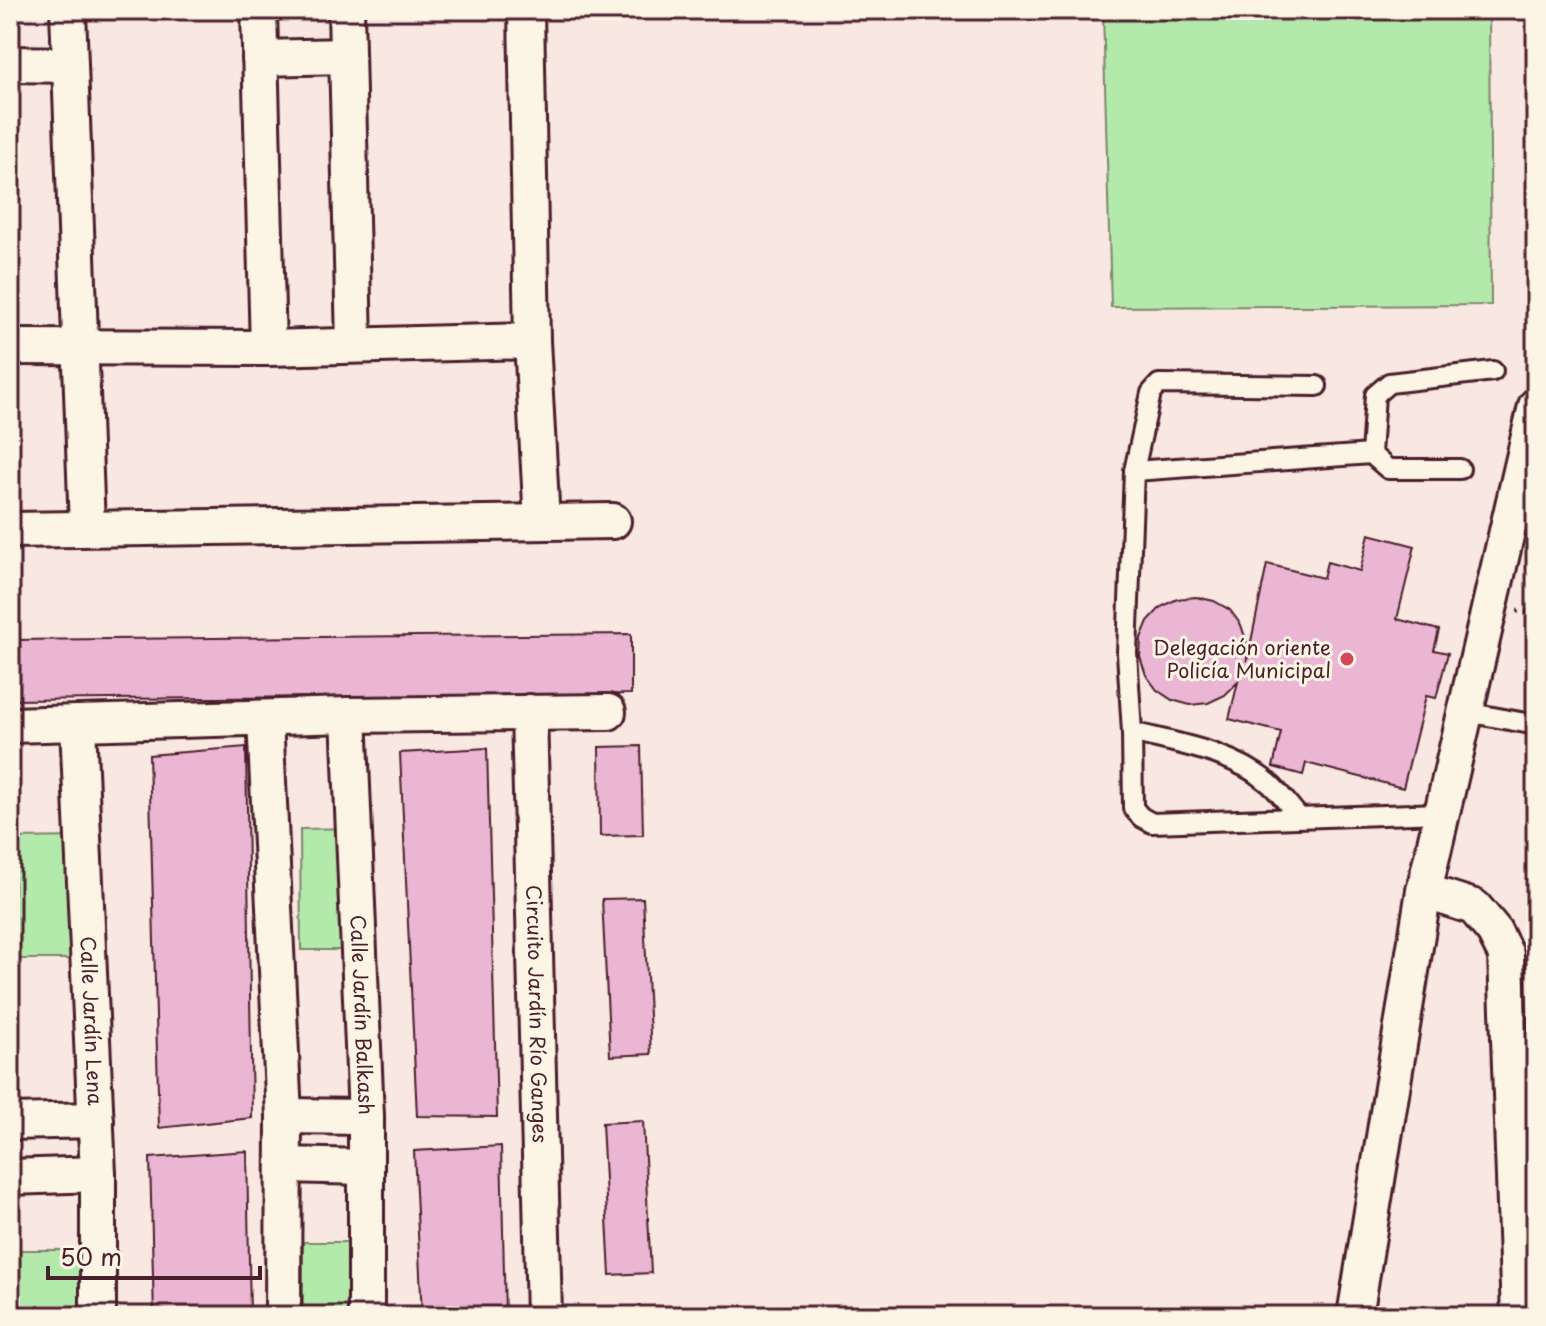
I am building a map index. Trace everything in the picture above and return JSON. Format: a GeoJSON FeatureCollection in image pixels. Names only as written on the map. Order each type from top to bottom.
{"type":"FeatureCollection","features":[{"type":"Feature","properties":{"kind":"street"},"geometry":{"type":"LineString","coordinates":[[68,10],[87,528]]}},
{"type":"Feature","properties":{"kind":"street"},"geometry":{"type":"LineString","coordinates":[[259,10],[268,348]]}},
{"type":"Feature","properties":{"kind":"street"},"geometry":{"type":"LineString","coordinates":[[346,10],[354,344]]}},
{"type":"Feature","properties":{"kind":"street"},"geometry":{"type":"LineString","coordinates":[[526,10],[532,341],[542,522]]}},
{"type":"Feature","properties":{"kind":"street"},"geometry":{"type":"LineString","coordinates":[[260,58],[347,56]]}},
{"type":"Feature","properties":{"kind":"street"},"geometry":{"type":"LineString","coordinates":[[10,64],[70,65]]}},
{"type":"Feature","properties":{"kind":"street"},"geometry":{"type":"LineString","coordinates":[[10,347],[268,348],[532,341]]}},
{"type":"Feature","properties":{"kind":"street"},"geometry":{"type":"LineString","coordinates":[[1355,1316],[1424,891],[1466,712],[1524,513],[1536,406]]}},
{"type":"Feature","properties":{"kind":"street"},"geometry":{"type":"LineString","coordinates":[[10,530],[613,521]]}},
{"type":"Feature","properties":{"kind":"street","name":"Circuito Jardín Río Ganges"},"geometry":{"type":"LineString","coordinates":[[529,712],[544,1316]]}},
{"type":"Feature","properties":{"kind":"street"},"geometry":{"type":"LineString","coordinates":[[10,725],[349,715],[608,712]]}},
{"type":"Feature","properties":{"kind":"street","name":"Calle Jardín Balkash"},"geometry":{"type":"LineString","coordinates":[[349,715],[366,1117],[366,1316]]}},
{"type":"Feature","properties":{"kind":"street"},"geometry":{"type":"LineString","coordinates":[[265,719],[284,1116],[283,1316]]}},
{"type":"Feature","properties":{"kind":"street","name":"Calle Jardín Lena"},"geometry":{"type":"LineString","coordinates":[[78,725],[98,1174],[98,1316]]}},
{"type":"Feature","properties":{"kind":"street"},"geometry":{"type":"LineString","coordinates":[[1424,891],[1474,907],[1494,931],[1506,955],[1519,1316]]}},
{"type":"Feature","properties":{"kind":"street"},"geometry":{"type":"LineString","coordinates":[[284,1116],[366,1117]]}},
{"type":"Feature","properties":{"kind":"street"},"geometry":{"type":"LineString","coordinates":[[10,1122],[96,1120]]}},
{"type":"Feature","properties":{"kind":"street"},"geometry":{"type":"LineString","coordinates":[[284,1165],[366,1167]]}},
{"type":"Feature","properties":{"kind":"street"},"geometry":{"type":"LineString","coordinates":[[10,1177],[98,1174]]}},
{"type":"Feature","properties":{"kind":"lane"},"geometry":{"type":"LineString","coordinates":[[1371,454],[1375,395],[1380,388],[1389,383],[1493,371]]}},
{"type":"Feature","properties":{"kind":"lane"},"geometry":{"type":"LineString","coordinates":[[1317,386],[1159,384],[1151,393],[1134,471],[1127,653],[1133,808],[1152,823],[1441,813]]}},
{"type":"Feature","properties":{"kind":"lane"},"geometry":{"type":"LineString","coordinates":[[1134,471],[1371,454],[1388,469],[1460,469]]}},
{"type":"Feature","properties":{"kind":"lane"},"geometry":{"type":"LineString","coordinates":[[1466,712],[1536,725]]}},
{"type":"Feature","properties":{"kind":"lane"},"geometry":{"type":"LineString","coordinates":[[1132,732],[1205,751],[1251,771],[1271,785],[1299,817]]}},
{"type":"Feature","properties":{"kind":"green space"},"geometry":{"type":"Polygon","coordinates":[[[1103,10],[1489,10],[1491,305],[1111,307],[1103,10]]]}},
{"type":"Feature","properties":{"kind":"green space"},"geometry":{"type":"Polygon","coordinates":[[[364,828],[365,950],[301,950],[300,829],[364,828]]]}},
{"type":"Feature","properties":{"kind":"green space"},"geometry":{"type":"Polygon","coordinates":[[[79,837],[80,959],[15,959],[14,838],[79,837]]]}},
{"type":"Feature","properties":{"kind":"green space"},"geometry":{"type":"Polygon","coordinates":[[[303,1242],[367,1242],[368,1316],[303,1316],[303,1242]]]}},
{"type":"Feature","properties":{"kind":"green space"},"geometry":{"type":"Polygon","coordinates":[[[17,1250],[81,1250],[82,1316],[17,1316],[17,1250]]]}},
{"type":"Feature","properties":{"kind":"building","name":"Delegación oriente Policía Municipal"},"geometry":{"type":"Polygon","coordinates":[[[1369,534],[1415,546],[1397,619],[1439,630],[1434,650],[1448,653],[1436,698],[1426,696],[1403,788],[1306,763],[1303,775],[1273,767],[1281,732],[1229,719],[1238,682],[1225,695],[1208,703],[1190,705],[1172,700],[1157,690],[1146,675],[1140,657],[1141,638],[1148,621],[1161,607],[1177,599],[1196,597],[1214,601],[1230,610],[1241,625],[1247,643],[1247,661],[1267,564],[1323,578],[1327,562],[1360,571],[1369,534]]]}},
{"type":"Feature","properties":{"kind":"building"},"geometry":{"type":"Polygon","coordinates":[[[631,634],[631,694],[10,700],[10,640],[631,634]]]}},
{"type":"Feature","properties":{"kind":"building"},"geometry":{"type":"Polygon","coordinates":[[[641,746],[643,835],[600,836],[599,747],[641,746]]]}},
{"type":"Feature","properties":{"kind":"building"},"geometry":{"type":"Polygon","coordinates":[[[246,747],[252,1118],[159,1128],[149,755],[246,747]]]}},
{"type":"Feature","properties":{"kind":"building"},"geometry":{"type":"Polygon","coordinates":[[[487,748],[497,1117],[417,1116],[400,753],[487,748]]]}},
{"type":"Feature","properties":{"kind":"building"},"geometry":{"type":"Polygon","coordinates":[[[643,898],[651,1054],[610,1056],[602,899],[643,898]]]}},
{"type":"Feature","properties":{"kind":"building"},"geometry":{"type":"Polygon","coordinates":[[[643,1121],[651,1273],[610,1275],[602,1123],[643,1121]]]}},
{"type":"Feature","properties":{"kind":"building"},"geometry":{"type":"Polygon","coordinates":[[[501,1146],[505,1316],[422,1316],[414,1151],[501,1146]]]}},
{"type":"Feature","properties":{"kind":"building"},"geometry":{"type":"Polygon","coordinates":[[[247,1151],[250,1316],[154,1316],[150,1158],[247,1151]]]}},
{"type":"Feature","properties":{"kind":"place","name":"Delegación oriente Policía Municipal"},"geometry":{"type":"Point","coordinates":[1347,659]}}]}
